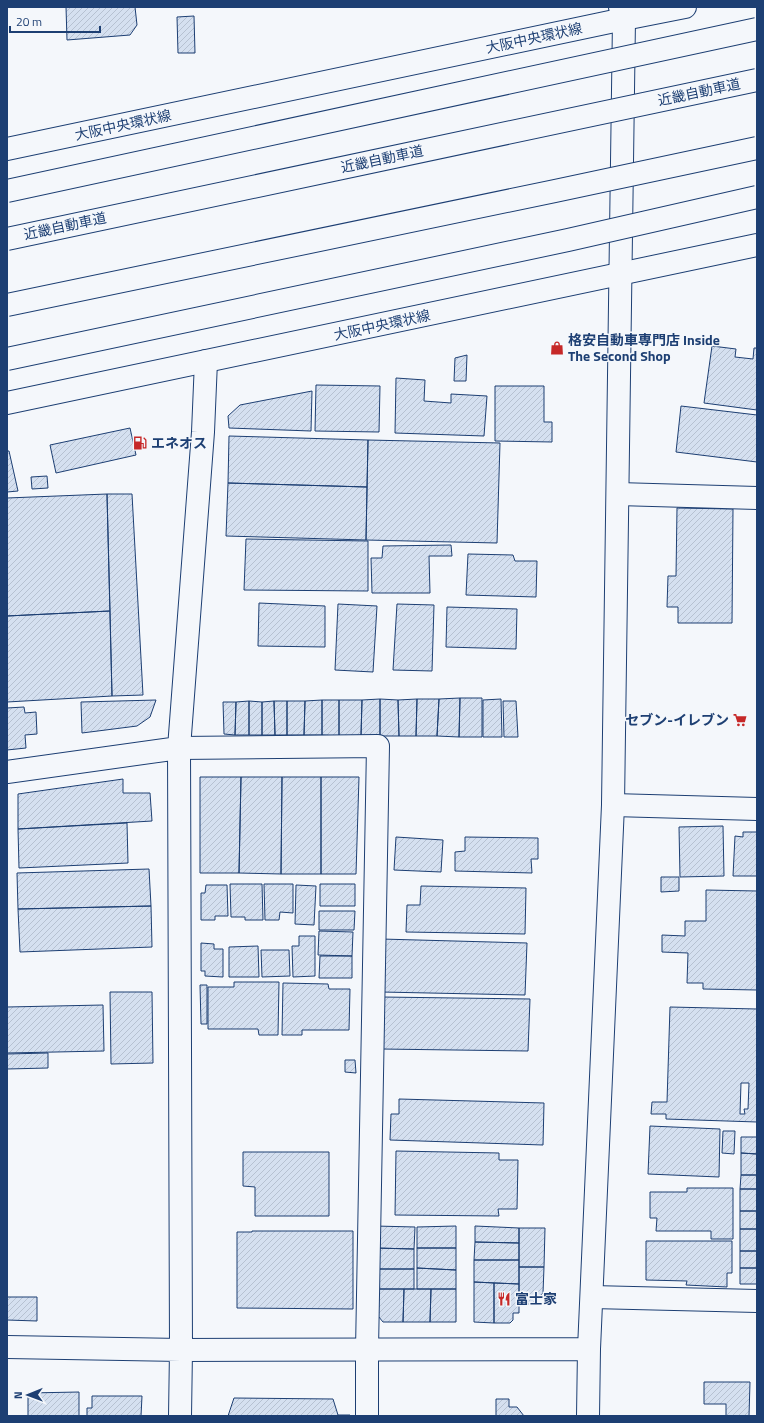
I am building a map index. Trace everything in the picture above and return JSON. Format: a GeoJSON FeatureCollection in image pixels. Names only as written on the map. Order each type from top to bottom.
{"type":"FeatureCollection","features":[{"type":"Feature","properties":{"kind":"main road","name":"大阪中央環状線"},"geometry":{"type":"LineString","coordinates":[[7,149],[625,11],[685,7]]}},
{"type":"Feature","properties":{"kind":"main road"},"geometry":{"type":"LineString","coordinates":[[588,1416],[589,1349],[613,805],[625,11]]}},
{"type":"Feature","properties":{"kind":"main road"},"geometry":{"type":"LineString","coordinates":[[7,191],[757,29]]}},
{"type":"Feature","properties":{"kind":"main road","name":"近畿自動車道"},"geometry":{"type":"LineString","coordinates":[[7,239],[757,80]]}},
{"type":"Feature","properties":{"kind":"main road"},"geometry":{"type":"LineString","coordinates":[[7,305],[757,148]]}},
{"type":"Feature","properties":{"kind":"main road"},"geometry":{"type":"LineString","coordinates":[[7,359],[560,242],[757,197]]}},
{"type":"Feature","properties":{"kind":"main road","name":"大阪中央環状線"},"geometry":{"type":"LineString","coordinates":[[7,403],[757,245]]}},
{"type":"Feature","properties":{"kind":"main road"},"geometry":{"type":"LineString","coordinates":[[180,1416],[179,748],[203,432],[206,361]]}},
{"type":"Feature","properties":{"kind":"main road"},"geometry":{"type":"LineString","coordinates":[[618,494],[757,498]]}},
{"type":"Feature","properties":{"kind":"main road"},"geometry":{"type":"LineString","coordinates":[[7,772],[179,748],[378,746],[367,1416]]}},
{"type":"Feature","properties":{"kind":"main road"},"geometry":{"type":"LineString","coordinates":[[613,805],[757,809]]}},
{"type":"Feature","properties":{"kind":"main road"},"geometry":{"type":"LineString","coordinates":[[592,1297],[757,1301]]}},
{"type":"Feature","properties":{"kind":"main road"},"geometry":{"type":"LineString","coordinates":[[7,1347],[181,1350],[589,1349]]}},
{"type":"Feature","properties":{"kind":"building"},"geometry":{"type":"Polygon","coordinates":[[[66,7],[135,7],[137,25],[130,35],[67,40],[66,7]]]}},
{"type":"Feature","properties":{"kind":"building"},"geometry":{"type":"Polygon","coordinates":[[[194,16],[195,53],[178,53],[177,17],[194,16]]]}},
{"type":"Feature","properties":{"kind":"building"},"geometry":{"type":"Polygon","coordinates":[[[712,346],[736,349],[735,357],[753,359],[754,348],[757,348],[757,410],[704,403],[712,346]]]}},
{"type":"Feature","properties":{"kind":"building"},"geometry":{"type":"Polygon","coordinates":[[[467,355],[466,381],[454,381],[455,358],[467,355]]]}},
{"type":"Feature","properties":{"kind":"building"},"geometry":{"type":"Polygon","coordinates":[[[396,378],[425,380],[424,401],[451,403],[451,394],[487,396],[484,436],[395,433],[396,378]]]}},
{"type":"Feature","properties":{"kind":"building"},"geometry":{"type":"Polygon","coordinates":[[[316,385],[380,386],[379,432],[315,431],[316,385]]]}},
{"type":"Feature","properties":{"kind":"building"},"geometry":{"type":"Polygon","coordinates":[[[495,386],[544,386],[544,422],[552,422],[552,442],[495,441],[495,386]]]}},
{"type":"Feature","properties":{"kind":"building"},"geometry":{"type":"Polygon","coordinates":[[[312,391],[311,431],[229,428],[228,416],[240,405],[312,391]]]}},
{"type":"Feature","properties":{"kind":"building"},"geometry":{"type":"Polygon","coordinates":[[[681,406],[757,415],[757,462],[676,452],[681,406]]]}},
{"type":"Feature","properties":{"kind":"building"},"geometry":{"type":"Polygon","coordinates":[[[130,428],[136,455],[56,473],[50,445],[130,428]]]}},
{"type":"Feature","properties":{"kind":"building"},"geometry":{"type":"Polygon","coordinates":[[[229,436],[368,440],[367,487],[228,483],[229,436]]]}},
{"type":"Feature","properties":{"kind":"building"},"geometry":{"type":"Polygon","coordinates":[[[368,440],[500,443],[497,543],[366,540],[368,440]]]}},
{"type":"Feature","properties":{"kind":"building"},"geometry":{"type":"Polygon","coordinates":[[[7,451],[9,451],[18,491],[7,492],[7,451]]]}},
{"type":"Feature","properties":{"kind":"building"},"geometry":{"type":"Polygon","coordinates":[[[47,476],[48,488],[32,489],[31,477],[47,476]]]}},
{"type":"Feature","properties":{"kind":"building"},"geometry":{"type":"Polygon","coordinates":[[[228,483],[367,487],[366,540],[226,536],[228,483]]]}},
{"type":"Feature","properties":{"kind":"building"},"geometry":{"type":"Polygon","coordinates":[[[107,494],[110,611],[7,616],[7,498],[107,494]]]}},
{"type":"Feature","properties":{"kind":"building"},"geometry":{"type":"Polygon","coordinates":[[[107,494],[132,494],[143,695],[112,696],[107,494]]]}},
{"type":"Feature","properties":{"kind":"building"},"geometry":{"type":"Polygon","coordinates":[[[677,508],[733,509],[732,623],[678,623],[678,607],[667,607],[668,576],[676,576],[677,508]]]}},
{"type":"Feature","properties":{"kind":"building"},"geometry":{"type":"Polygon","coordinates":[[[246,539],[368,541],[368,591],[244,590],[246,539]]]}},
{"type":"Feature","properties":{"kind":"building"},"geometry":{"type":"Polygon","coordinates":[[[451,545],[452,556],[429,556],[430,593],[372,593],[371,558],[382,558],[383,546],[451,545]]]}},
{"type":"Feature","properties":{"kind":"building"},"geometry":{"type":"Polygon","coordinates":[[[468,554],[513,555],[515,561],[537,561],[536,597],[466,595],[468,554]]]}},
{"type":"Feature","properties":{"kind":"building"},"geometry":{"type":"Polygon","coordinates":[[[259,603],[325,606],[325,647],[258,646],[259,603]]]}},
{"type":"Feature","properties":{"kind":"building"},"geometry":{"type":"Polygon","coordinates":[[[338,604],[377,606],[373,672],[335,670],[338,604]]]}},
{"type":"Feature","properties":{"kind":"building"},"geometry":{"type":"Polygon","coordinates":[[[397,604],[434,605],[432,671],[393,670],[397,604]]]}},
{"type":"Feature","properties":{"kind":"building"},"geometry":{"type":"Polygon","coordinates":[[[447,607],[517,609],[516,649],[446,647],[447,607]]]}},
{"type":"Feature","properties":{"kind":"building"},"geometry":{"type":"Polygon","coordinates":[[[110,611],[112,696],[7,702],[7,616],[110,611]]]}},
{"type":"Feature","properties":{"kind":"building"},"geometry":{"type":"Polygon","coordinates":[[[460,698],[459,737],[437,736],[439,699],[460,698]]]}},
{"type":"Feature","properties":{"kind":"building"},"geometry":{"type":"Polygon","coordinates":[[[460,698],[482,698],[482,737],[459,737],[460,698]]]}},
{"type":"Feature","properties":{"kind":"building"},"geometry":{"type":"Polygon","coordinates":[[[380,699],[380,736],[361,736],[362,700],[380,699]]]}},
{"type":"Feature","properties":{"kind":"building"},"geometry":{"type":"Polygon","coordinates":[[[380,699],[398,700],[399,736],[380,736],[380,699]]]}},
{"type":"Feature","properties":{"kind":"building"},"geometry":{"type":"Polygon","coordinates":[[[417,699],[416,736],[399,736],[398,700],[417,699]]]}},
{"type":"Feature","properties":{"kind":"building"},"geometry":{"type":"Polygon","coordinates":[[[417,699],[439,699],[437,736],[416,736],[417,699]]]}},
{"type":"Feature","properties":{"kind":"building"},"geometry":{"type":"Polygon","coordinates":[[[501,699],[502,737],[483,737],[483,700],[501,699]]]}},
{"type":"Feature","properties":{"kind":"building"},"geometry":{"type":"Polygon","coordinates":[[[156,700],[150,717],[137,726],[82,733],[81,702],[156,700]]]}},
{"type":"Feature","properties":{"kind":"building"},"geometry":{"type":"Polygon","coordinates":[[[322,700],[322,735],[304,735],[305,701],[322,700]]]}},
{"type":"Feature","properties":{"kind":"building"},"geometry":{"type":"Polygon","coordinates":[[[322,700],[339,700],[339,736],[322,735],[322,700]]]}},
{"type":"Feature","properties":{"kind":"building"},"geometry":{"type":"Polygon","coordinates":[[[339,700],[362,700],[361,736],[339,736],[339,700]]]}},
{"type":"Feature","properties":{"kind":"building"},"geometry":{"type":"Polygon","coordinates":[[[249,701],[249,735],[235,735],[236,702],[249,701]]]}},
{"type":"Feature","properties":{"kind":"building"},"geometry":{"type":"Polygon","coordinates":[[[249,701],[262,702],[262,735],[249,735],[249,701]]]}},
{"type":"Feature","properties":{"kind":"building"},"geometry":{"type":"Polygon","coordinates":[[[274,701],[287,701],[287,735],[275,735],[274,701]]]}},
{"type":"Feature","properties":{"kind":"building"},"geometry":{"type":"Polygon","coordinates":[[[274,701],[275,735],[262,735],[262,702],[274,701]]]}},
{"type":"Feature","properties":{"kind":"building"},"geometry":{"type":"Polygon","coordinates":[[[287,701],[305,701],[304,735],[287,735],[287,701]]]}},
{"type":"Feature","properties":{"kind":"building"},"geometry":{"type":"Polygon","coordinates":[[[503,701],[516,701],[518,737],[504,737],[503,701]]]}},
{"type":"Feature","properties":{"kind":"building"},"geometry":{"type":"Polygon","coordinates":[[[223,702],[236,702],[235,735],[224,734],[223,702]]]}},
{"type":"Feature","properties":{"kind":"building"},"geometry":{"type":"Polygon","coordinates":[[[24,707],[25,713],[36,712],[37,734],[25,735],[26,748],[7,750],[7,708],[24,707]]]}},
{"type":"Feature","properties":{"kind":"building"},"geometry":{"type":"Polygon","coordinates":[[[200,777],[241,777],[239,873],[200,873],[200,777]]]}},
{"type":"Feature","properties":{"kind":"building"},"geometry":{"type":"Polygon","coordinates":[[[241,777],[282,777],[281,874],[239,873],[241,777]]]}},
{"type":"Feature","properties":{"kind":"building"},"geometry":{"type":"Polygon","coordinates":[[[282,777],[321,777],[321,874],[281,874],[282,777]]]}},
{"type":"Feature","properties":{"kind":"building"},"geometry":{"type":"Polygon","coordinates":[[[321,777],[359,777],[356,874],[321,874],[321,777]]]}},
{"type":"Feature","properties":{"kind":"building"},"geometry":{"type":"Polygon","coordinates":[[[123,779],[123,793],[150,793],[152,821],[18,829],[18,794],[123,779]]]}},
{"type":"Feature","properties":{"kind":"building"},"geometry":{"type":"Polygon","coordinates":[[[127,823],[128,863],[19,868],[18,829],[127,823]]]}},
{"type":"Feature","properties":{"kind":"building"},"geometry":{"type":"Polygon","coordinates":[[[723,826],[724,876],[680,877],[679,827],[723,826]]]}},
{"type":"Feature","properties":{"kind":"building"},"geometry":{"type":"Polygon","coordinates":[[[743,832],[757,832],[757,876],[733,876],[735,836],[743,837],[743,832]]]}},
{"type":"Feature","properties":{"kind":"building"},"geometry":{"type":"Polygon","coordinates":[[[396,837],[443,840],[441,872],[394,870],[396,837]]]}},
{"type":"Feature","properties":{"kind":"building"},"geometry":{"type":"Polygon","coordinates":[[[465,837],[538,838],[538,859],[531,859],[532,873],[455,871],[455,852],[465,851],[465,837]]]}},
{"type":"Feature","properties":{"kind":"building"},"geometry":{"type":"Polygon","coordinates":[[[149,869],[151,906],[18,909],[17,873],[149,869]]]}},
{"type":"Feature","properties":{"kind":"building"},"geometry":{"type":"Polygon","coordinates":[[[661,877],[679,877],[679,891],[661,892],[661,877]]]}},
{"type":"Feature","properties":{"kind":"building"},"geometry":{"type":"Polygon","coordinates":[[[230,884],[262,884],[263,920],[245,920],[245,917],[231,917],[230,884]]]}},
{"type":"Feature","properties":{"kind":"building"},"geometry":{"type":"Polygon","coordinates":[[[264,884],[293,884],[293,913],[280,912],[279,920],[265,920],[264,884]]]}},
{"type":"Feature","properties":{"kind":"building"},"geometry":{"type":"Polygon","coordinates":[[[320,884],[355,884],[355,906],[320,906],[320,884]]]}},
{"type":"Feature","properties":{"kind":"building"},"geometry":{"type":"Polygon","coordinates":[[[206,885],[227,885],[228,916],[215,916],[215,920],[201,920],[201,893],[205,893],[206,885]]]}},
{"type":"Feature","properties":{"kind":"building"},"geometry":{"type":"Polygon","coordinates":[[[296,885],[316,886],[314,925],[295,924],[296,885]]]}},
{"type":"Feature","properties":{"kind":"building"},"geometry":{"type":"Polygon","coordinates":[[[421,886],[526,888],[525,934],[406,932],[407,905],[420,905],[421,886]]]}},
{"type":"Feature","properties":{"kind":"building"},"geometry":{"type":"Polygon","coordinates":[[[706,890],[757,891],[757,990],[703,989],[703,983],[687,983],[688,953],[662,952],[662,935],[685,936],[685,921],[706,921],[706,890]]]}},
{"type":"Feature","properties":{"kind":"building"},"geometry":{"type":"Polygon","coordinates":[[[151,906],[152,947],[20,952],[18,909],[151,906]]]}},
{"type":"Feature","properties":{"kind":"building"},"geometry":{"type":"Polygon","coordinates":[[[319,911],[355,911],[354,930],[319,930],[319,911]]]}},
{"type":"Feature","properties":{"kind":"building"},"geometry":{"type":"Polygon","coordinates":[[[319,931],[353,932],[352,956],[318,955],[319,931]]]}},
{"type":"Feature","properties":{"kind":"building"},"geometry":{"type":"Polygon","coordinates":[[[299,936],[315,936],[315,976],[293,977],[292,946],[299,946],[299,936]]]}},
{"type":"Feature","properties":{"kind":"building"},"geometry":{"type":"Polygon","coordinates":[[[381,939],[527,943],[525,995],[381,992],[381,939]]]}},
{"type":"Feature","properties":{"kind":"building"},"geometry":{"type":"Polygon","coordinates":[[[201,943],[214,944],[214,949],[223,949],[223,977],[205,976],[205,971],[201,971],[201,943]]]}},
{"type":"Feature","properties":{"kind":"building"},"geometry":{"type":"Polygon","coordinates":[[[258,946],[259,977],[229,977],[229,947],[258,946]]]}},
{"type":"Feature","properties":{"kind":"building"},"geometry":{"type":"Polygon","coordinates":[[[261,950],[289,950],[290,976],[262,977],[261,950]]]}},
{"type":"Feature","properties":{"kind":"building"},"geometry":{"type":"Polygon","coordinates":[[[320,956],[352,956],[352,978],[319,978],[320,956]]]}},
{"type":"Feature","properties":{"kind":"building"},"geometry":{"type":"Polygon","coordinates":[[[234,982],[279,982],[278,1035],[259,1035],[258,1029],[208,1029],[208,987],[234,987],[234,982]]]}},
{"type":"Feature","properties":{"kind":"building"},"geometry":{"type":"Polygon","coordinates":[[[283,983],[328,984],[329,989],[350,989],[349,1030],[302,1030],[302,1035],[282,1035],[283,983]]]}},
{"type":"Feature","properties":{"kind":"building"},"geometry":{"type":"Polygon","coordinates":[[[200,985],[207,985],[207,1024],[201,1024],[200,985]]]}},
{"type":"Feature","properties":{"kind":"building"},"geometry":{"type":"Polygon","coordinates":[[[110,992],[152,992],[153,1063],[111,1064],[110,992]]]}},
{"type":"Feature","properties":{"kind":"building"},"geometry":{"type":"Polygon","coordinates":[[[382,997],[530,999],[528,1051],[381,1049],[382,997]]]}},
{"type":"Feature","properties":{"kind":"building"},"geometry":{"type":"Polygon","coordinates":[[[103,1005],[104,1051],[7,1053],[7,1007],[103,1005]]]}},
{"type":"Feature","properties":{"kind":"building"},"geometry":{"type":"Polygon","coordinates":[[[670,1007],[757,1009],[757,1122],[666,1119],[666,1114],[651,1114],[652,1102],[667,1102],[670,1007]],[[741,1083],[740,1114],[745,1114],[744,1109],[748,1109],[749,1083],[741,1083]]]}},
{"type":"Feature","properties":{"kind":"building"},"geometry":{"type":"Polygon","coordinates":[[[48,1053],[48,1068],[7,1069],[7,1054],[48,1053]]]}},
{"type":"Feature","properties":{"kind":"building"},"geometry":{"type":"Polygon","coordinates":[[[345,1060],[355,1060],[356,1073],[345,1072],[345,1060]]]}},
{"type":"Feature","properties":{"kind":"building"},"geometry":{"type":"Polygon","coordinates":[[[399,1099],[544,1103],[543,1145],[390,1140],[391,1114],[399,1114],[399,1099]]]}},
{"type":"Feature","properties":{"kind":"building"},"geometry":{"type":"Polygon","coordinates":[[[650,1126],[720,1129],[719,1177],[648,1174],[650,1126]]]}},
{"type":"Feature","properties":{"kind":"building"},"geometry":{"type":"Polygon","coordinates":[[[723,1131],[735,1131],[734,1154],[722,1153],[723,1131]]]}},
{"type":"Feature","properties":{"kind":"building"},"geometry":{"type":"Polygon","coordinates":[[[741,1137],[757,1137],[757,1154],[741,1153],[741,1137]]]}},
{"type":"Feature","properties":{"kind":"building"},"geometry":{"type":"Polygon","coordinates":[[[396,1151],[499,1153],[499,1160],[518,1160],[517,1209],[498,1209],[499,1216],[395,1215],[396,1151]]]}},
{"type":"Feature","properties":{"kind":"building"},"geometry":{"type":"Polygon","coordinates":[[[243,1152],[329,1152],[329,1216],[255,1216],[255,1187],[243,1186],[243,1152]]]}},
{"type":"Feature","properties":{"kind":"building"},"geometry":{"type":"Polygon","coordinates":[[[741,1153],[757,1154],[757,1175],[741,1175],[741,1153]]]}},
{"type":"Feature","properties":{"kind":"building"},"geometry":{"type":"Polygon","coordinates":[[[741,1175],[757,1175],[757,1189],[740,1189],[741,1175]]]}},
{"type":"Feature","properties":{"kind":"building"},"geometry":{"type":"Polygon","coordinates":[[[687,1188],[733,1188],[733,1239],[711,1239],[711,1231],[656,1231],[657,1218],[650,1218],[650,1192],[687,1192],[687,1188]]]}},
{"type":"Feature","properties":{"kind":"building"},"geometry":{"type":"Polygon","coordinates":[[[740,1189],[757,1189],[757,1211],[740,1211],[740,1189]]]}},
{"type":"Feature","properties":{"kind":"building"},"geometry":{"type":"Polygon","coordinates":[[[740,1211],[757,1211],[757,1229],[740,1229],[740,1211]]]}},
{"type":"Feature","properties":{"kind":"building"},"geometry":{"type":"Polygon","coordinates":[[[375,1226],[415,1227],[414,1249],[375,1248],[375,1226]]]}},
{"type":"Feature","properties":{"kind":"building"},"geometry":{"type":"Polygon","coordinates":[[[456,1226],[456,1248],[417,1248],[417,1227],[456,1226]]]}},
{"type":"Feature","properties":{"kind":"building"},"geometry":{"type":"Polygon","coordinates":[[[475,1226],[519,1228],[519,1243],[475,1242],[475,1226]]]}},
{"type":"Feature","properties":{"kind":"building"},"geometry":{"type":"Polygon","coordinates":[[[519,1228],[545,1228],[544,1267],[519,1267],[519,1228]]]}},
{"type":"Feature","properties":{"kind":"building"},"geometry":{"type":"Polygon","coordinates":[[[740,1229],[757,1229],[757,1251],[740,1251],[740,1229]]]}},
{"type":"Feature","properties":{"kind":"building"},"geometry":{"type":"Polygon","coordinates":[[[353,1231],[353,1309],[237,1308],[237,1232],[353,1231]]]}},
{"type":"Feature","properties":{"kind":"building"},"geometry":{"type":"Polygon","coordinates":[[[646,1241],[732,1241],[732,1273],[727,1273],[727,1287],[686,1285],[687,1281],[646,1280],[646,1241]]]}},
{"type":"Feature","properties":{"kind":"building"},"geometry":{"type":"Polygon","coordinates":[[[475,1242],[519,1243],[519,1260],[474,1260],[475,1242]]]}},
{"type":"Feature","properties":{"kind":"building"},"geometry":{"type":"Polygon","coordinates":[[[375,1248],[414,1249],[414,1269],[375,1269],[375,1248]]]}},
{"type":"Feature","properties":{"kind":"building"},"geometry":{"type":"Polygon","coordinates":[[[417,1248],[456,1248],[456,1270],[417,1268],[417,1248]]]}},
{"type":"Feature","properties":{"kind":"building"},"geometry":{"type":"Polygon","coordinates":[[[740,1251],[757,1251],[757,1268],[740,1268],[740,1251]]]}},
{"type":"Feature","properties":{"kind":"building"},"geometry":{"type":"Polygon","coordinates":[[[474,1260],[519,1260],[519,1284],[474,1282],[474,1260]]]}},
{"type":"Feature","properties":{"kind":"building"},"geometry":{"type":"Polygon","coordinates":[[[519,1267],[544,1267],[543,1293],[531,1304],[519,1304],[519,1267]]]}},
{"type":"Feature","properties":{"kind":"building"},"geometry":{"type":"Polygon","coordinates":[[[417,1268],[456,1270],[456,1289],[417,1289],[417,1268]]]}},
{"type":"Feature","properties":{"kind":"building"},"geometry":{"type":"Polygon","coordinates":[[[740,1268],[757,1268],[757,1284],[740,1284],[740,1268]]]}},
{"type":"Feature","properties":{"kind":"building"},"geometry":{"type":"Polygon","coordinates":[[[375,1269],[414,1269],[414,1289],[375,1289],[375,1269]]]}},
{"type":"Feature","properties":{"kind":"building"},"geometry":{"type":"Polygon","coordinates":[[[474,1282],[494,1283],[494,1323],[474,1322],[474,1282]]]}},
{"type":"Feature","properties":{"kind":"building"},"geometry":{"type":"Polygon","coordinates":[[[494,1283],[519,1284],[519,1313],[513,1313],[513,1320],[510,1323],[494,1323],[494,1283]]]}},
{"type":"Feature","properties":{"kind":"building"},"geometry":{"type":"Polygon","coordinates":[[[375,1289],[404,1289],[403,1322],[383,1322],[374,1311],[375,1289]]]}},
{"type":"Feature","properties":{"kind":"building"},"geometry":{"type":"Polygon","coordinates":[[[404,1289],[431,1289],[430,1322],[403,1322],[404,1289]]]}},
{"type":"Feature","properties":{"kind":"building"},"geometry":{"type":"Polygon","coordinates":[[[431,1289],[456,1289],[456,1322],[430,1322],[431,1289]]]}},
{"type":"Feature","properties":{"kind":"building"},"geometry":{"type":"Polygon","coordinates":[[[7,1297],[37,1297],[37,1321],[7,1320],[7,1297]]]}},
{"type":"Feature","properties":{"kind":"building"},"geometry":{"type":"Polygon","coordinates":[[[704,1382],[750,1382],[749,1416],[726,1416],[726,1404],[704,1404],[704,1382]]]}},
{"type":"Feature","properties":{"kind":"building"},"geometry":{"type":"Polygon","coordinates":[[[79,1392],[79,1416],[28,1416],[28,1393],[79,1392]]]}},
{"type":"Feature","properties":{"kind":"building"},"geometry":{"type":"Polygon","coordinates":[[[92,1396],[142,1396],[141,1416],[87,1416],[87,1408],[92,1408],[92,1396]]]}},
{"type":"Feature","properties":{"kind":"building"},"geometry":{"type":"Polygon","coordinates":[[[234,1398],[333,1399],[338,1415],[350,1416],[228,1416],[234,1398]]]}},
{"type":"Feature","properties":{"kind":"building"},"geometry":{"type":"Polygon","coordinates":[[[496,1399],[509,1399],[509,1407],[517,1407],[524,1416],[496,1416],[496,1399]]]}},
{"type":"Feature","properties":{"kind":"place","name":"格安自動車専門店 Inside The Second Shop"},"geometry":{"type":"Point","coordinates":[557,348]}},
{"type":"Feature","properties":{"kind":"place","name":"エネオス"},"geometry":{"type":"Point","coordinates":[140,443]}},
{"type":"Feature","properties":{"kind":"place","name":"セブン-イレブン"},"geometry":{"type":"Point","coordinates":[740,720]}},
{"type":"Feature","properties":{"kind":"place","name":"富士家"},"geometry":{"type":"Point","coordinates":[504,1299]}}]}
